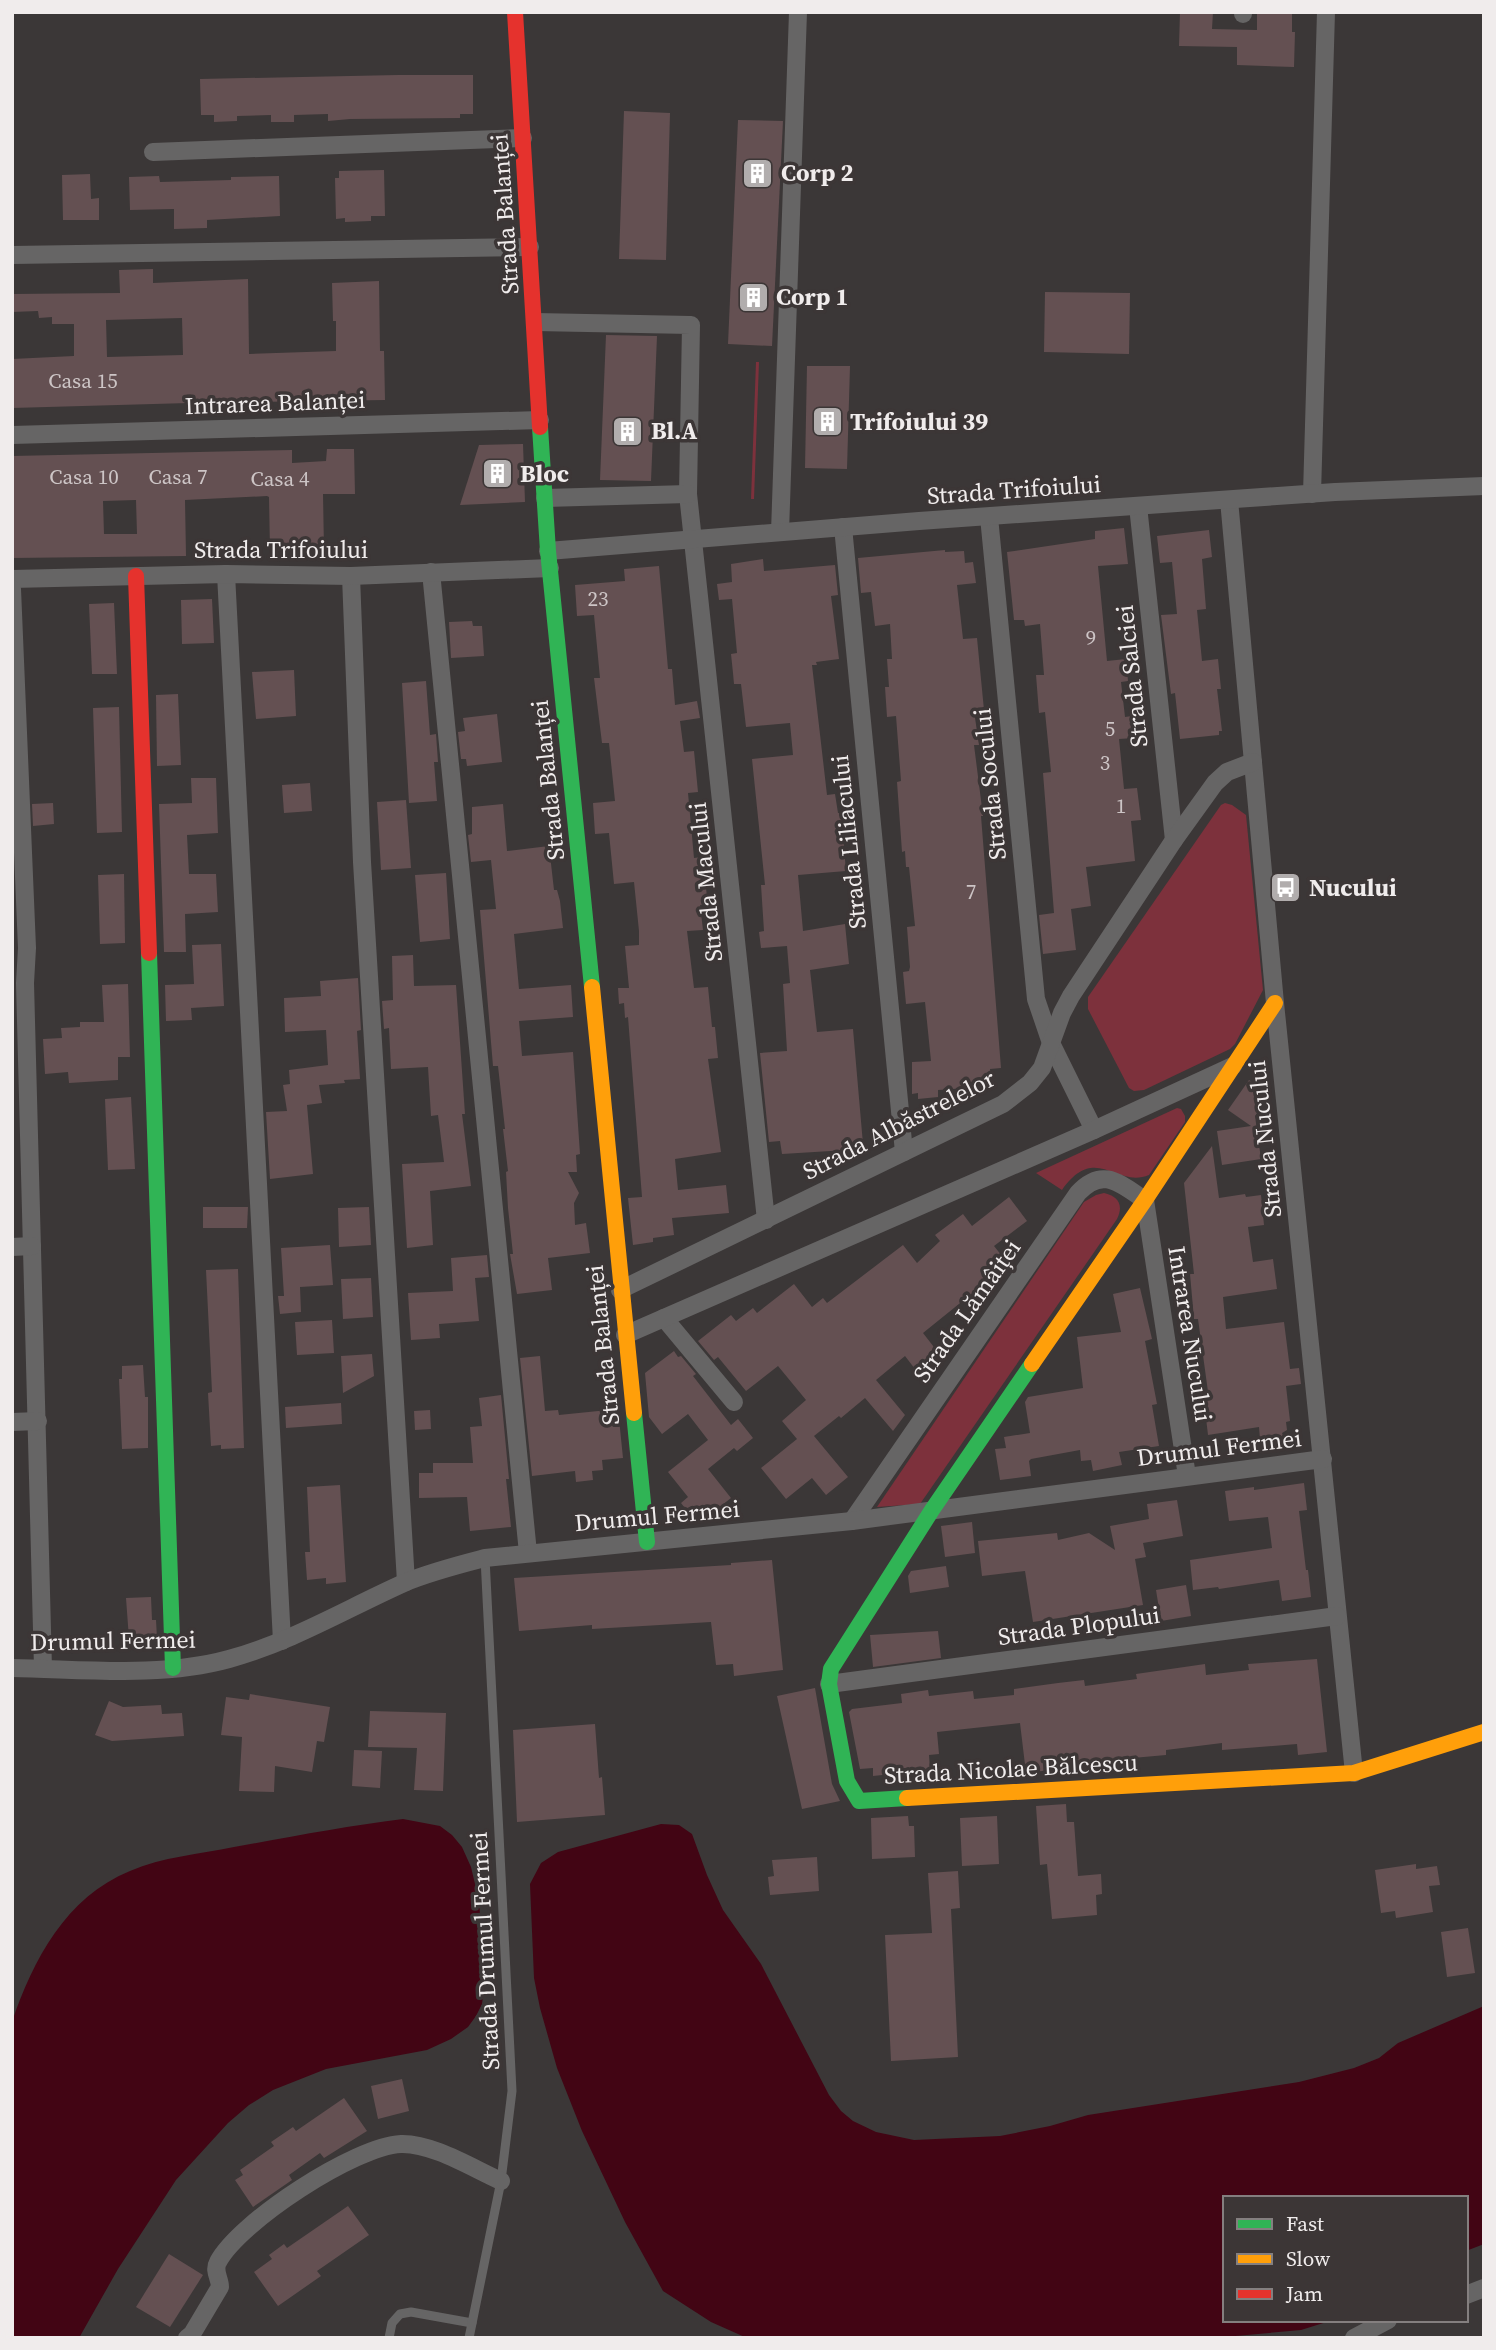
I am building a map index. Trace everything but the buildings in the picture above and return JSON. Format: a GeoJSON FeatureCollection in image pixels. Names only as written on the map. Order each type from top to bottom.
{"type":"FeatureCollection","features":[{"type":"Feature","properties":{"kind":"street","name":"Strada Balanței"},"geometry":{"type":"LineString","coordinates":[[515,12],[549,560],[647,1542]]}},
{"type":"Feature","properties":{"kind":"street"},"geometry":{"type":"LineString","coordinates":[[779,532],[798,12]]}},
{"type":"Feature","properties":{"kind":"street"},"geometry":{"type":"LineString","coordinates":[[1312,494],[1326,12]]}},
{"type":"Feature","properties":{"kind":"street"},"geometry":{"type":"LineString","coordinates":[[153,152],[523,138]]}},
{"type":"Feature","properties":{"kind":"street"},"geometry":{"type":"LineString","coordinates":[[12,255],[530,247]]}},
{"type":"Feature","properties":{"kind":"street","name":"Strada Macului"},"geometry":{"type":"LineString","coordinates":[[535,322],[691,325],[688,495],[766,1220]]}},
{"type":"Feature","properties":{"kind":"street","name":"Intrarea Balanței"},"geometry":{"type":"LineString","coordinates":[[12,435],[540,420]]}},
{"type":"Feature","properties":{"kind":"street","name":"Strada Trifoiului"},"geometry":{"type":"LineString","coordinates":[[12,579],[226,574],[351,576],[431,572],[549,560],[694,538],[1312,494],[1484,486]]}},
{"type":"Feature","properties":{"kind":"street"},"geometry":{"type":"LineString","coordinates":[[545,498],[688,495]]}},
{"type":"Feature","properties":{"kind":"street","name":"Strada Nucului"},"geometry":{"type":"LineString","coordinates":[[1228,500],[1275,1003],[1354,1773]]}},
{"type":"Feature","properties":{"kind":"street","name":"Strada Salciei"},"geometry":{"type":"LineString","coordinates":[[1138,506],[1174,840]]}},
{"type":"Feature","properties":{"kind":"street","name":"Strada Socului"},"geometry":{"type":"LineString","coordinates":[[989,517],[1036,999],[1051,1044],[1094,1130]]}},
{"type":"Feature","properties":{"kind":"street","name":"Strada Liliacului"},"geometry":{"type":"LineString","coordinates":[[843,527],[904,1152]]}},
{"type":"Feature","properties":{"kind":"street"},"geometry":{"type":"LineString","coordinates":[[431,572],[528,1552]]}},
{"type":"Feature","properties":{"kind":"street"},"geometry":{"type":"LineString","coordinates":[[226,574],[282,1641]]}},
{"type":"Feature","properties":{"kind":"street"},"geometry":{"type":"LineString","coordinates":[[136,576],[173,1668]]}},
{"type":"Feature","properties":{"kind":"street"},"geometry":{"type":"LineString","coordinates":[[351,576],[362,862],[407,1582]]}},
{"type":"Feature","properties":{"kind":"street"},"geometry":{"type":"LineString","coordinates":[[12,589],[27,948],[19,983],[32,1246],[43,1668]]}},
{"type":"Feature","properties":{"kind":"street","name":"Strada Albăstrelelor"},"geometry":{"type":"LineString","coordinates":[[620,1290],[1003,1104],[1030,1083],[1042,1068],[1071,996],[1174,840],[1227,772],[1253,762]]}},
{"type":"Feature","properties":{"kind":"street"},"geometry":{"type":"LineString","coordinates":[[829,1684],[831,1669],[932,1510],[1145,1200],[1275,1003]]}},
{"type":"Feature","properties":{"kind":"street"},"geometry":{"type":"LineString","coordinates":[[625,1335],[1094,1130],[1234,1065]]}},
{"type":"Feature","properties":{"kind":"street","name":"Strada Lămâiței"},"geometry":{"type":"LineString","coordinates":[[852,1521],[1077,1193],[1091,1181],[1105,1178],[1123,1185],[1145,1200]]}},
{"type":"Feature","properties":{"kind":"street","name":"Intrarea Nucului"},"geometry":{"type":"LineString","coordinates":[[1145,1200],[1187,1476]]}},
{"type":"Feature","properties":{"kind":"street"},"geometry":{"type":"LineString","coordinates":[[12,1247],[32,1246]]}},
{"type":"Feature","properties":{"kind":"street"},"geometry":{"type":"LineString","coordinates":[[664,1318],[734,1402]]}},
{"type":"Feature","properties":{"kind":"street"},"geometry":{"type":"LineString","coordinates":[[12,1423],[38,1421]]}},
{"type":"Feature","properties":{"kind":"street","name":"Drumul Fermei"},"geometry":{"type":"LineString","coordinates":[[12,1668],[134,1671],[228,1660],[282,1641],[407,1582],[485,1558],[852,1521],[1323,1459]]}},
{"type":"Feature","properties":{"kind":"street","name":"Strada Plopului"},"geometry":{"type":"LineString","coordinates":[[829,1684],[1337,1616]]}},
{"type":"Feature","properties":{"kind":"street","name":"Strada Nicolae Bălcescu"},"geometry":{"type":"LineString","coordinates":[[829,1684],[847,1781],[859,1801],[1354,1773],[1484,1732]]}},
{"type":"Feature","properties":{"kind":"street"},"geometry":{"type":"LineString","coordinates":[[187,2338],[220,2287],[217,2263],[225,2253],[253,2223],[315,2179],[353,2158],[398,2144],[421,2145],[501,2181]]}},
{"type":"Feature","properties":{"kind":"street"},"geometry":{"type":"LineString","coordinates":[[1354,2338],[1384,2322]]}},
{"type":"Feature","properties":{"kind":"lane","name":"Strada Drumul Fermei"},"geometry":{"type":"LineString","coordinates":[[469,2338],[501,2181],[512,2091],[485,1558]]}},
{"type":"Feature","properties":{"kind":"lane"},"geometry":{"type":"LineString","coordinates":[[389,2338],[392,2323],[400,2314],[411,2312],[472,2323]]}},
{"type":"Feature","properties":{"kind":"shaded area"},"geometry":{"type":"Polygon","coordinates":[[[756,362],[759,362],[754,499],[751,499],[756,362]]]}},
{"type":"Feature","properties":{"kind":"shaded area"},"geometry":{"type":"Polygon","coordinates":[[[1225,803],[1246,815],[1263,990],[1230,1049],[1144,1090],[1134,1091],[1129,1088],[1088,1009],[1088,997],[1221,805],[1225,803]]]}},
{"type":"Feature","properties":{"kind":"shaded area"},"geometry":{"type":"Polygon","coordinates":[[[1177,1108],[1181,1109],[1185,1116],[1185,1122],[1149,1175],[1137,1178],[1096,1168],[1085,1169],[1074,1176],[1062,1190],[1036,1173],[1177,1108]]]}},
{"type":"Feature","properties":{"kind":"shaded area"},"geometry":{"type":"Polygon","coordinates":[[[1104,1193],[1113,1196],[1120,1205],[1117,1219],[920,1504],[877,1507],[1084,1202],[1104,1193]]]}},
{"type":"Feature","properties":{"kind":"shaded area"},"geometry":{"type":"Polygon","coordinates":[[[403,1819],[440,1826],[462,1847],[471,1867],[479,1901],[485,1982],[482,2004],[468,2027],[451,2039],[427,2050],[326,2069],[273,2090],[249,2105],[228,2123],[176,2180],[118,2269],[79,2338],[12,2338],[12,2022],[30,1976],[55,1933],[70,1914],[107,1882],[142,1866],[181,1856],[403,1819]]]}},
{"type":"Feature","properties":{"kind":"shaded area"},"geometry":{"type":"Polygon","coordinates":[[[661,1824],[679,1825],[692,1834],[723,1910],[761,1964],[829,2095],[853,2121],[876,2132],[914,2140],[1000,2136],[1088,2115],[1299,2082],[1354,2068],[1379,2058],[1398,2043],[1484,2006],[1484,2244],[1468,2250],[1468,2196],[1223,2196],[1223,2322],[1327,2322],[1301,2330],[1213,2338],[747,2338],[711,2322],[663,2291],[625,2222],[582,2131],[557,2068],[534,1978],[530,1884],[541,1863],[558,1852],[661,1824]]]}},
{"type":"Feature","properties":{"kind":"traffic: fast"},"geometry":{"type":"LineString","coordinates":[[540,427],[548,551],[592,987]]}},
{"type":"Feature","properties":{"kind":"traffic: fast"},"geometry":{"type":"LineString","coordinates":[[149,953],[173,1668]]}},
{"type":"Feature","properties":{"kind":"traffic: fast"},"geometry":{"type":"LineString","coordinates":[[907,1798],[859,1801],[847,1781],[829,1684],[831,1669],[932,1510],[1032,1364]]}},
{"type":"Feature","properties":{"kind":"traffic: fast"},"geometry":{"type":"LineString","coordinates":[[634,1413],[647,1542]]}},
{"type":"Feature","properties":{"kind":"traffic: slow"},"geometry":{"type":"LineString","coordinates":[[592,987],[634,1413]]}},
{"type":"Feature","properties":{"kind":"traffic: slow"},"geometry":{"type":"LineString","coordinates":[[1032,1364],[1145,1200],[1275,1003]]}},
{"type":"Feature","properties":{"kind":"traffic: slow"},"geometry":{"type":"LineString","coordinates":[[907,1798],[1354,1773],[1484,1732]]}},
{"type":"Feature","properties":{"kind":"traffic: jam"},"geometry":{"type":"LineString","coordinates":[[515,12],[540,427]]}},
{"type":"Feature","properties":{"kind":"traffic: jam"},"geometry":{"type":"LineString","coordinates":[[136,576],[149,953]]}},
{"type":"Feature","properties":{"kind":"place","name":"Corp 2"},"geometry":{"type":"Point","coordinates":[758,173]}},
{"type":"Feature","properties":{"kind":"place","name":"Corp 1"},"geometry":{"type":"Point","coordinates":[753,297]}},
{"type":"Feature","properties":{"kind":"place","name":"Trifoiului 39"},"geometry":{"type":"Point","coordinates":[827,422]}},
{"type":"Feature","properties":{"kind":"place","name":"Bl.A"},"geometry":{"type":"Point","coordinates":[628,431]}},
{"type":"Feature","properties":{"kind":"place","name":"Bloc"},"geometry":{"type":"Point","coordinates":[497,474]}},
{"type":"Feature","properties":{"kind":"place","name":"Nucului"},"geometry":{"type":"Point","coordinates":[1286,888]}}]}
